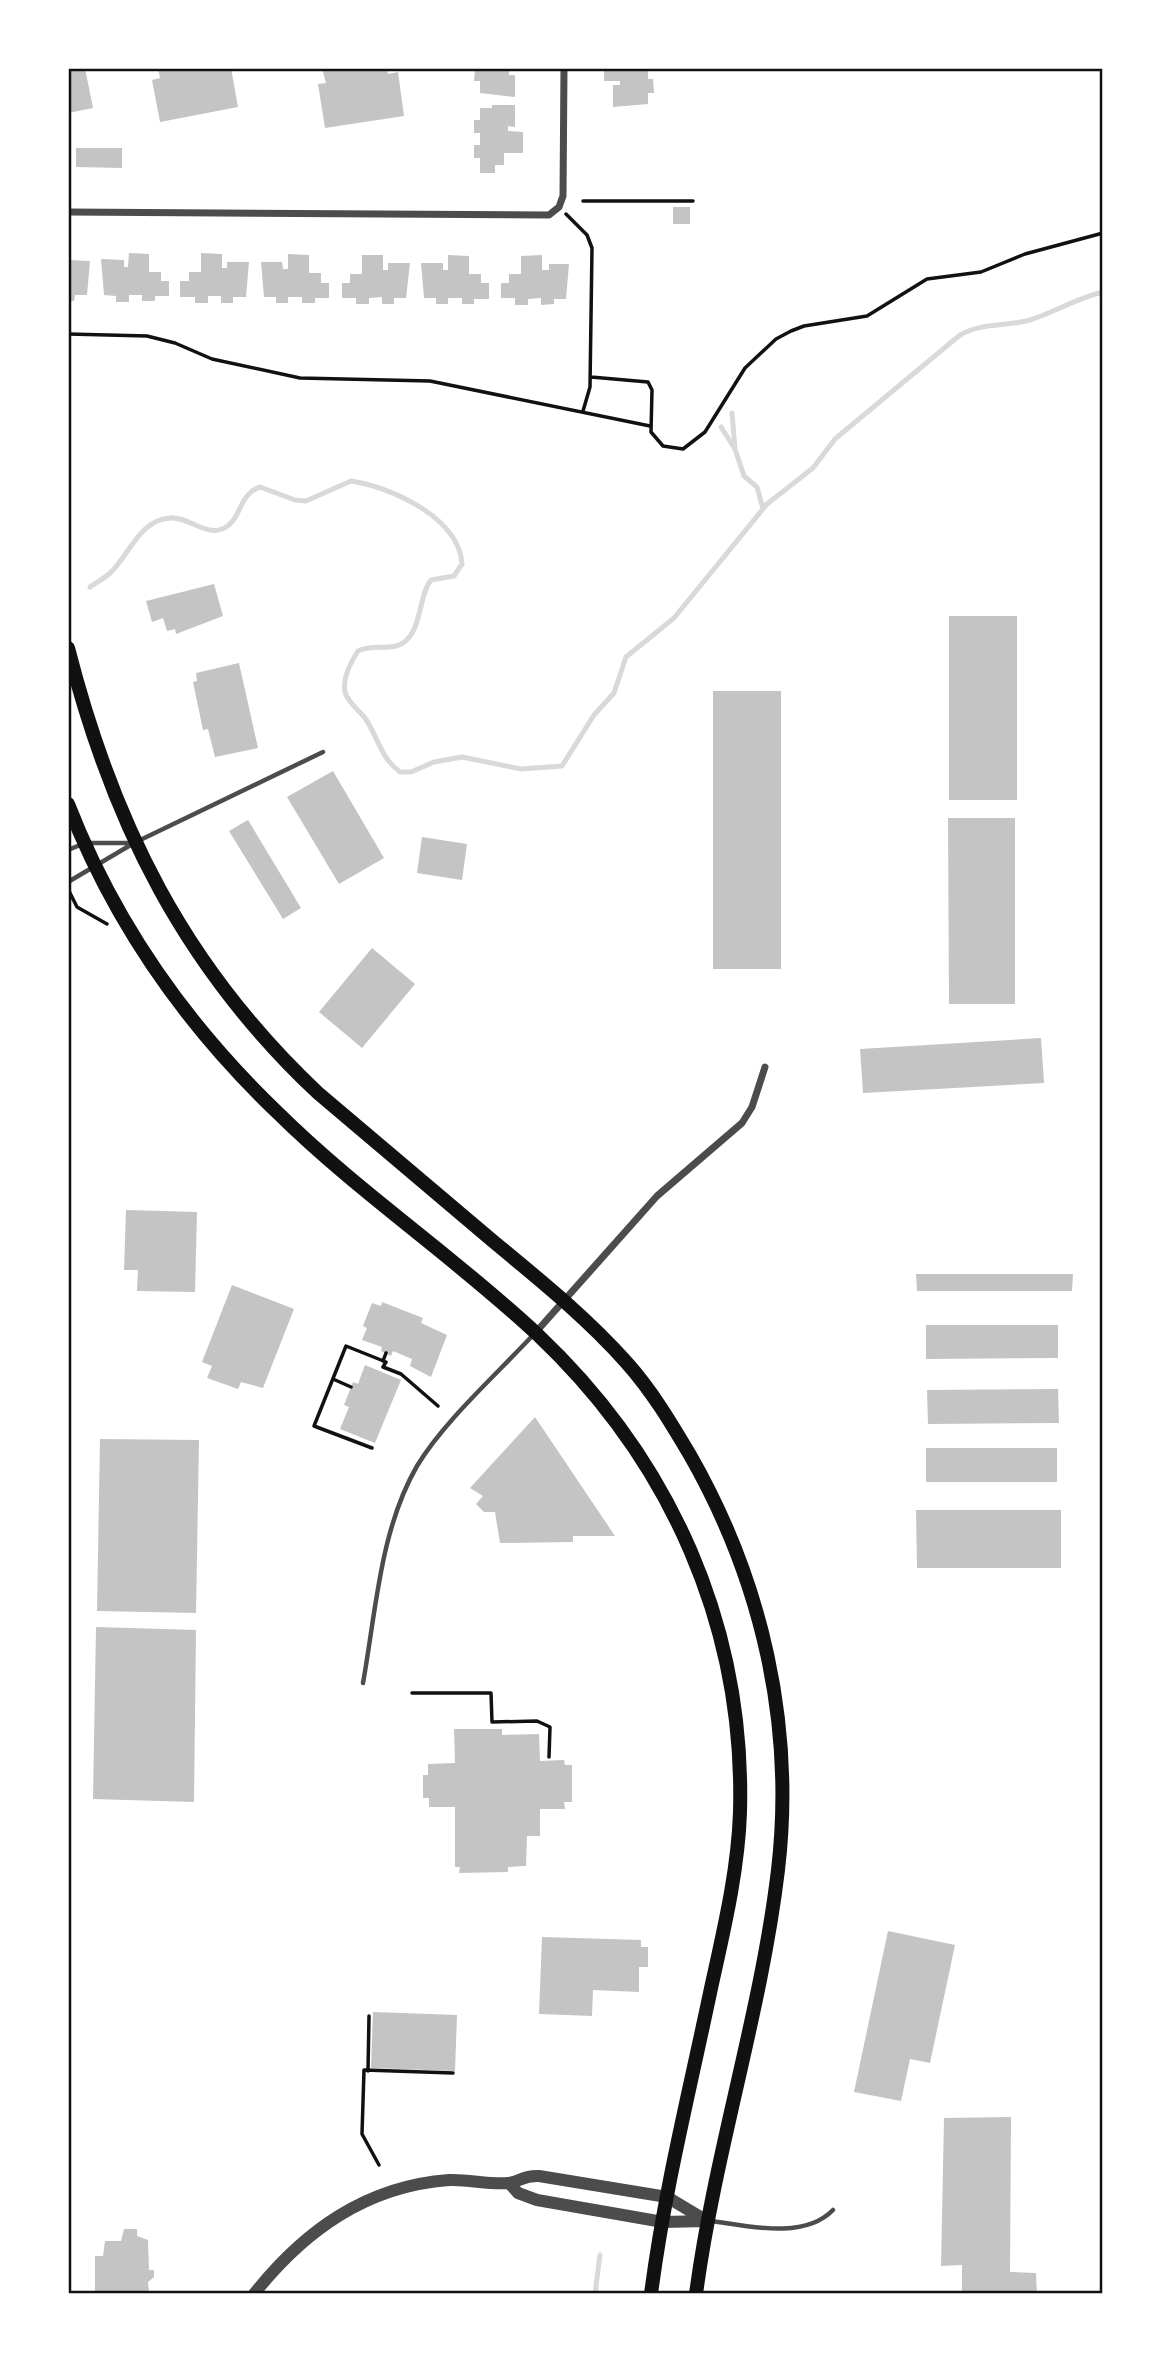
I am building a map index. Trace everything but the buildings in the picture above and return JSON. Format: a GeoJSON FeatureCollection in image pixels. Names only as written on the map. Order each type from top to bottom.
{"type":"FeatureCollection","features":[{"type":"Feature","properties":{"kind":"main road"},"geometry":{"type":"LineString","coordinates":[[68,648],[95,740],[134,843],[175,917],[222,989],[286,1063],[564,1300],[629,1365],[656,1400],[703,1478],[743,1566],[758,1611],[775,1694],[783,1812],[779,1867],[765,1947],[707,2221],[695,2294]]}},
{"type":"Feature","properties":{"kind":"main road"},"geometry":{"type":"LineString","coordinates":[[68,804],[128,927],[177,1002],[255,1092],[307,1142],[536,1332],[603,1401],[626,1433],[670,1506],[708,1594],[731,1688],[740,1810],[736,1861],[667,2197],[651,2294]]}},
{"type":"Feature","properties":{"kind":"street"},"geometry":{"type":"LineString","coordinates":[[68,212],[550,215],[559,207],[563,196],[564,68]]}},
{"type":"Feature","properties":{"kind":"street"},"geometry":{"type":"LineString","coordinates":[[536,1332],[657,1196],[742,1123],[752,1107],[765,1067]]}},
{"type":"Feature","properties":{"kind":"street"},"geometry":{"type":"LineString","coordinates":[[254,2294],[288,2253],[310,2234],[367,2200],[404,2187],[436,2182],[509,2183],[523,2176],[539,2176],[667,2197],[707,2221]]}},
{"type":"Feature","properties":{"kind":"street"},"geometry":{"type":"LineString","coordinates":[[509,2183],[518,2193],[537,2200],[663,2222],[707,2221]]}},
{"type":"Feature","properties":{"kind":"lane"},"geometry":{"type":"LineString","coordinates":[[68,882],[97,868],[134,843],[323,752]]}},
{"type":"Feature","properties":{"kind":"lane"},"geometry":{"type":"LineString","coordinates":[[68,850],[85,843],[134,843]]}},
{"type":"Feature","properties":{"kind":"lane"},"geometry":{"type":"LineString","coordinates":[[363,1683],[391,1531],[412,1475],[437,1438],[536,1332]]}},
{"type":"Feature","properties":{"kind":"lane"},"geometry":{"type":"LineString","coordinates":[[707,2221],[778,2228],[823,2220],[833,2210]]}},
{"type":"Feature","properties":{"kind":"path"},"geometry":{"type":"LineString","coordinates":[[583,201],[693,201]]}},
{"type":"Feature","properties":{"kind":"path"},"geometry":{"type":"LineString","coordinates":[[559,207],[587,235],[592,244],[591,377],[583,411]]}},
{"type":"Feature","properties":{"kind":"path"},"geometry":{"type":"LineString","coordinates":[[591,377],[648,382],[652,390],[650,426],[658,442],[670,449],[683,450],[705,432],[745,368],[776,339],[791,331],[804,326],[867,316],[927,279],[981,272],[1025,254],[1103,233]]}},
{"type":"Feature","properties":{"kind":"path"},"geometry":{"type":"LineString","coordinates":[[68,334],[158,338],[212,359],[300,378],[418,380],[650,426]]}},
{"type":"Feature","properties":{"kind":"path"},"geometry":{"type":"LineString","coordinates":[[372,1448],[314,1426],[346,1346],[386,1362],[383,1367],[401,1374],[438,1406]]}},
{"type":"Feature","properties":{"kind":"path"},"geometry":{"type":"LineString","coordinates":[[383,1361],[386,1353]]}},
{"type":"Feature","properties":{"kind":"path"},"geometry":{"type":"LineString","coordinates":[[332,1380],[351,1387]]}},
{"type":"Feature","properties":{"kind":"path"},"geometry":{"type":"LineString","coordinates":[[412,1693],[491,1693],[492,1722],[545,1723],[552,1734],[549,1757]]}},
{"type":"Feature","properties":{"kind":"path"},"geometry":{"type":"LineString","coordinates":[[368,2071],[369,2016]]}},
{"type":"Feature","properties":{"kind":"path"},"geometry":{"type":"LineString","coordinates":[[379,2165],[362,2134],[364,2070],[453,2073]]}},
{"type":"Feature","properties":{"kind":"waterway"},"geometry":{"type":"LineString","coordinates":[[90,587],[110,573],[136,538],[151,525],[160,520],[176,518],[210,530],[222,529],[233,520],[248,495],[260,487],[295,500],[306,501],[351,481],[385,490],[421,508],[436,519],[449,532],[458,547],[462,564],[454,576],[431,580],[423,596],[415,627],[405,642],[396,646],[358,651],[346,676],[345,692],[348,699],[365,718],[388,760],[400,772],[411,772],[434,762],[462,757],[521,769],[562,766],[594,715],[614,693],[626,657],[674,618],[767,504],[813,468],[835,439],[960,335],[986,326],[1030,320],[1103,292]]}},
{"type":"Feature","properties":{"kind":"waterway"},"geometry":{"type":"LineString","coordinates":[[732,413],[735,449]]}},
{"type":"Feature","properties":{"kind":"waterway"},"geometry":{"type":"LineString","coordinates":[[721,427],[735,449],[744,476],[757,487],[763,509]]}},
{"type":"Feature","properties":{"kind":"waterway"},"geometry":{"type":"LineString","coordinates":[[595,2294],[600,2255]]}}]}
